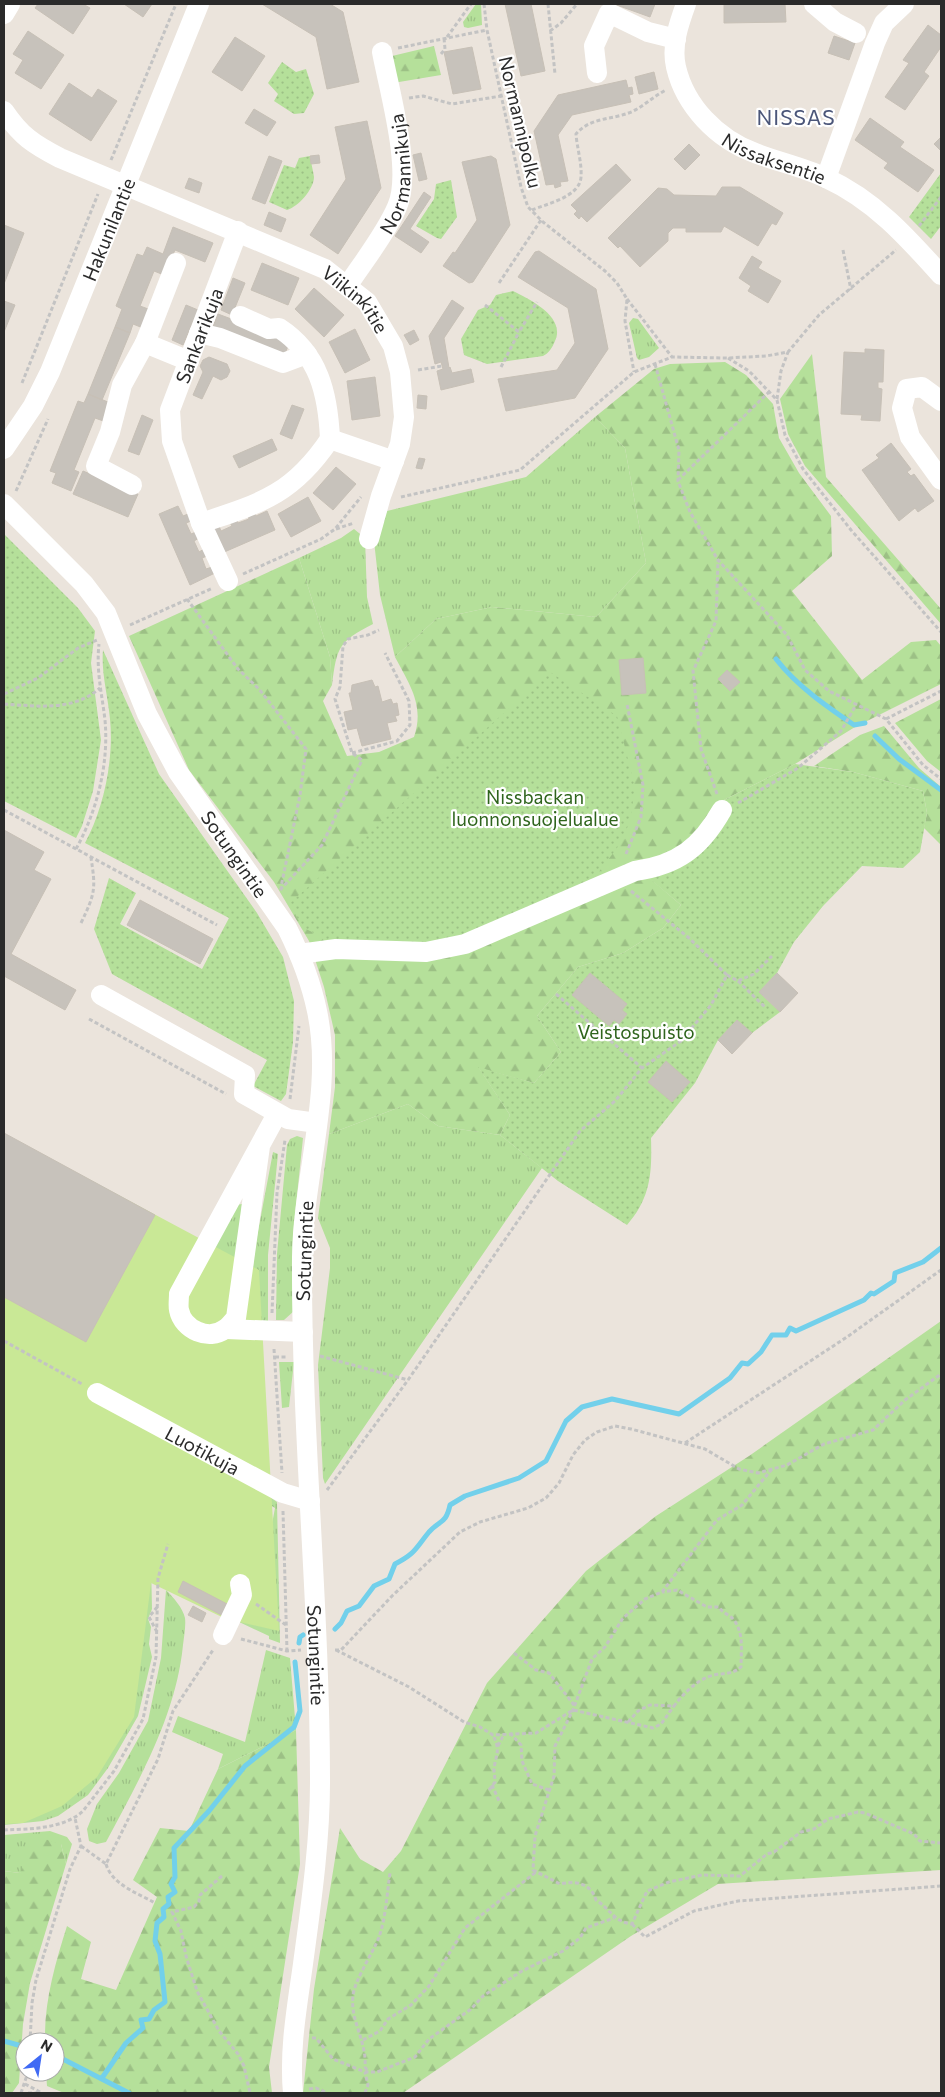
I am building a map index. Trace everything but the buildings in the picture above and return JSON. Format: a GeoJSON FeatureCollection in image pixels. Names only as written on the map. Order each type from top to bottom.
{"type":"FeatureCollection","features":[{"type":"Feature","properties":{"kind":"street"},"geometry":{"type":"LineString","coordinates":[[4,14],[10,4]]}},
{"type":"Feature","properties":{"kind":"street","name":"Hakunilantie"},"geometry":{"type":"LineString","coordinates":[[4,449],[32,406],[50,372],[199,4]]}},
{"type":"Feature","properties":{"kind":"street","name":"Nissaksentie"},"geometry":{"type":"LineString","coordinates":[[686,4],[676,39],[676,66],[685,91],[700,115],[719,134],[753,152],[826,178],[884,214],[941,275]]}},
{"type":"Feature","properties":{"kind":"street"},"geometry":{"type":"LineString","coordinates":[[814,4],[834,22],[856,33]]}},
{"type":"Feature","properties":{"kind":"street"},"geometry":{"type":"LineString","coordinates":[[826,178],[875,43],[884,23],[904,4]]}},
{"type":"Feature","properties":{"kind":"street"},"geometry":{"type":"LineString","coordinates":[[597,73],[594,46],[609,14],[648,32],[676,39]]}},
{"type":"Feature","properties":{"kind":"street","name":"Normannikuja"},"geometry":{"type":"LineString","coordinates":[[348,285],[397,207],[402,192],[402,157],[382,52]]}},
{"type":"Feature","properties":{"kind":"street","name":"Viikinkitie"},"geometry":{"type":"LineString","coordinates":[[5,116],[16,130],[31,143],[60,158],[326,269],[367,302],[393,346],[400,372],[404,417],[400,444],[369,539]]}},
{"type":"Feature","properties":{"kind":"street","name":"Sankarikuja"},"geometry":{"type":"LineString","coordinates":[[228,581],[202,523],[172,442],[170,410],[238,231]]}},
{"type":"Feature","properties":{"kind":"street"},"geometry":{"type":"LineString","coordinates":[[132,485],[96,466],[110,432],[122,386],[145,343],[176,263]]}},
{"type":"Feature","properties":{"kind":"street"},"geometry":{"type":"LineString","coordinates":[[202,523],[272,498],[297,480],[316,460],[330,438],[323,382],[304,348],[279,328],[269,328],[240,316]]}},
{"type":"Feature","properties":{"kind":"street"},"geometry":{"type":"LineString","coordinates":[[199,333],[220,338],[283,363],[307,354]]}},
{"type":"Feature","properties":{"kind":"street"},"geometry":{"type":"LineString","coordinates":[[145,343],[189,361]]}},
{"type":"Feature","properties":{"kind":"street"},"geometry":{"type":"LineString","coordinates":[[941,401],[922,387],[907,389],[902,408],[910,437],[941,480]]}},
{"type":"Feature","properties":{"kind":"street"},"geometry":{"type":"LineString","coordinates":[[330,438],[394,461]]}},
{"type":"Feature","properties":{"kind":"street","name":"Sotungintie"},"geometry":{"type":"LineString","coordinates":[[4,504],[84,584],[106,613],[147,714],[178,772],[201,808],[275,896],[313,991],[321,1033],[322,1060],[317,1124],[306,1188],[302,1255],[303,1357],[310,1501],[325,1650],[316,1868],[293,2039],[293,2093]]}},
{"type":"Feature","properties":{"kind":"street"},"geometry":{"type":"LineString","coordinates":[[299,954],[336,949],[426,952],[465,944],[635,871],[658,868],[691,849],[709,833],[722,810]]}},
{"type":"Feature","properties":{"kind":"street"},"geometry":{"type":"LineString","coordinates":[[101,995],[245,1075],[244,1094],[282,1116],[317,1124]]}},
{"type":"Feature","properties":{"kind":"street"},"geometry":{"type":"LineString","coordinates":[[260,1146],[236,1318],[226,1329],[212,1335],[197,1332],[186,1324],[179,1310],[180,1294],[260,1146],[282,1116]]}},
{"type":"Feature","properties":{"kind":"street"},"geometry":{"type":"LineString","coordinates":[[226,1329],[303,1332]]}},
{"type":"Feature","properties":{"kind":"street","name":"Luotikuja"},"geometry":{"type":"LineString","coordinates":[[97,1393],[283,1493],[310,1501]]}},
{"type":"Feature","properties":{"kind":"street"},"geometry":{"type":"LineString","coordinates":[[223,1635],[241,1589]]}},
{"type":"Feature","properties":{"kind":"path"},"geometry":{"type":"LineString","coordinates":[[112,160],[176,4]]}},
{"type":"Feature","properties":{"kind":"path"},"geometry":{"type":"LineString","coordinates":[[441,54],[445,49],[445,38],[471,4]]}},
{"type":"Feature","properties":{"kind":"path","name":"Normannipolku"},"geometry":{"type":"LineString","coordinates":[[484,4],[487,30],[521,187],[531,211],[617,283],[626,298],[672,356]]}},
{"type":"Feature","properties":{"kind":"path"},"geometry":{"type":"LineString","coordinates":[[548,4],[555,74]]}},
{"type":"Feature","properties":{"kind":"path"},"geometry":{"type":"LineString","coordinates":[[550,31],[561,23],[577,4]]}},
{"type":"Feature","properties":{"kind":"path"},"geometry":{"type":"LineString","coordinates":[[382,52],[487,30]]}},
{"type":"Feature","properties":{"kind":"path"},"geometry":{"type":"LineString","coordinates":[[531,211],[568,195],[576,188],[582,178],[576,134],[583,126],[597,120],[620,116],[637,109],[669,88]]}},
{"type":"Feature","properties":{"kind":"path"},"geometry":{"type":"LineString","coordinates":[[391,100],[423,96],[452,104],[501,96]]}},
{"type":"Feature","properties":{"kind":"path"},"geometry":{"type":"LineString","coordinates":[[21,386],[97,196]]}},
{"type":"Feature","properties":{"kind":"path"},"geometry":{"type":"LineString","coordinates":[[941,197],[909,239],[820,315],[788,352],[781,371],[777,400],[784,436],[803,469],[851,530],[941,632]]}},
{"type":"Feature","properties":{"kind":"path"},"geometry":{"type":"LineString","coordinates":[[499,283],[541,220]]}},
{"type":"Feature","properties":{"kind":"path"},"geometry":{"type":"LineString","coordinates":[[844,250],[851,290]]}},
{"type":"Feature","properties":{"kind":"path"},"geometry":{"type":"LineString","coordinates":[[626,298],[624,321],[634,372],[672,356],[727,358],[766,356],[788,352]]}},
{"type":"Feature","properties":{"kind":"path"},"geometry":{"type":"LineString","coordinates":[[501,368],[519,332],[538,302]]}},
{"type":"Feature","properties":{"kind":"path"},"geometry":{"type":"LineString","coordinates":[[485,305],[519,332]]}},
{"type":"Feature","properties":{"kind":"path"},"geometry":{"type":"LineString","coordinates":[[727,358],[750,371],[777,400]]}},
{"type":"Feature","properties":{"kind":"path"},"geometry":{"type":"LineString","coordinates":[[655,364],[679,450],[678,481],[690,512],[718,560],[787,635],[805,670],[828,691],[886,719],[923,765],[941,779]]}},
{"type":"Feature","properties":{"kind":"path"},"geometry":{"type":"LineString","coordinates":[[422,370],[442,366]]}},
{"type":"Feature","properties":{"kind":"path"},"geometry":{"type":"LineString","coordinates":[[678,481],[769,392]]}},
{"type":"Feature","properties":{"kind":"path"},"geometry":{"type":"LineString","coordinates":[[718,560],[716,621],[693,671],[701,749],[722,810],[749,798],[798,768],[841,731],[856,705]]}},
{"type":"Feature","properties":{"kind":"path"},"geometry":{"type":"LineString","coordinates":[[187,599],[238,669],[258,689],[306,749],[300,795],[275,896]]}},
{"type":"Feature","properties":{"kind":"path"},"geometry":{"type":"LineString","coordinates":[[275,896],[322,845],[362,760],[352,753],[335,699],[340,688],[343,646],[348,639],[368,636],[379,630]]}},
{"type":"Feature","properties":{"kind":"path"},"geometry":{"type":"LineString","coordinates":[[4,694],[38,678],[78,648],[99,639],[97,663],[106,740],[103,768],[94,808],[87,828],[76,849]]}},
{"type":"Feature","properties":{"kind":"path"},"geometry":{"type":"LineString","coordinates":[[352,753],[397,741],[410,725],[409,701],[385,653]]}},
{"type":"Feature","properties":{"kind":"path"},"geometry":{"type":"LineString","coordinates":[[4,704],[54,706],[76,704],[88,698],[100,688]]}},
{"type":"Feature","properties":{"kind":"path"},"geometry":{"type":"LineString","coordinates":[[886,719],[941,691]]}},
{"type":"Feature","properties":{"kind":"path"},"geometry":{"type":"LineString","coordinates":[[627,704],[642,785],[642,801],[640,817],[616,879],[689,938],[727,975],[738,981],[766,1008]]}},
{"type":"Feature","properties":{"kind":"path"},"geometry":{"type":"LineString","coordinates":[[4,810],[217,925]]}},
{"type":"Feature","properties":{"kind":"path"},"geometry":{"type":"LineString","coordinates":[[81,923],[94,899],[95,882],[91,857]]}},
{"type":"Feature","properties":{"kind":"path"},"geometry":{"type":"LineString","coordinates":[[738,981],[754,974],[772,956]]}},
{"type":"Feature","properties":{"kind":"path"},"geometry":{"type":"LineString","coordinates":[[310,1501],[324,1494],[342,1473],[580,1131],[615,1101],[642,1068],[681,1041],[711,1005],[727,975]]}},
{"type":"Feature","properties":{"kind":"path"},"geometry":{"type":"LineString","coordinates":[[556,994],[642,1068]]}},
{"type":"Feature","properties":{"kind":"path"},"geometry":{"type":"LineString","coordinates":[[155,1903],[116,1880],[108,1873],[106,1864],[154,1768],[173,1711],[223,1635],[287,1651],[283,1493],[270,1301],[282,1116],[299,1042],[299,1017]]}},
{"type":"Feature","properties":{"kind":"path"},"geometry":{"type":"LineString","coordinates":[[88,1019],[228,1096]]}},
{"type":"Feature","properties":{"kind":"path"},"geometry":{"type":"LineString","coordinates":[[684,1443],[847,1336],[941,1270]]}},
{"type":"Feature","properties":{"kind":"path"},"geometry":{"type":"LineString","coordinates":[[4,1340],[97,1393]]}},
{"type":"Feature","properties":{"kind":"path"},"geometry":{"type":"LineString","coordinates":[[275,1357],[327,1356],[408,1380]]}},
{"type":"Feature","properties":{"kind":"path"},"geometry":{"type":"LineString","coordinates":[[325,1650],[341,1650],[392,1596],[460,1532],[489,1519],[528,1508],[546,1498],[559,1483],[573,1455],[585,1440],[597,1432],[614,1426],[684,1443],[705,1449],[739,1469],[758,1473],[787,1464],[824,1444],[873,1430],[906,1400],[941,1374]]}},
{"type":"Feature","properties":{"kind":"path"},"geometry":{"type":"LineString","coordinates":[[662,1592],[718,1520],[742,1506],[772,1469]]}},
{"type":"Feature","properties":{"kind":"path"},"geometry":{"type":"LineString","coordinates":[[4,1830],[35,1828],[75,1818],[114,1771],[143,1719],[156,1657],[158,1578],[168,1544]]}},
{"type":"Feature","properties":{"kind":"path"},"geometry":{"type":"LineString","coordinates":[[241,1589],[286,1625]]}},
{"type":"Feature","properties":{"kind":"path"},"geometry":{"type":"LineString","coordinates":[[493,1735],[536,1733],[573,1710],[653,1728],[661,1724],[674,1706],[695,1684],[710,1676],[735,1672],[741,1667],[742,1633],[733,1618],[722,1613],[719,1607],[707,1607],[677,1590],[662,1592],[645,1599],[623,1618],[605,1647],[592,1659],[573,1710],[555,1746],[554,1776],[535,1836],[532,1865],[536,1872],[560,1884],[568,1882],[587,1886],[593,1891],[596,1900],[608,1908],[614,1918],[623,1923],[632,1924],[645,1937],[694,1911],[738,1901],[941,1886]]}},
{"type":"Feature","properties":{"kind":"path"},"geometry":{"type":"LineString","coordinates":[[157,1632],[149,1617],[158,1606]]}},
{"type":"Feature","properties":{"kind":"path"},"geometry":{"type":"LineString","coordinates":[[325,1650],[409,1687],[464,1722],[480,1727],[493,1735],[498,1746]]}},
{"type":"Feature","properties":{"kind":"path"},"geometry":{"type":"LineString","coordinates":[[514,1653],[536,1670],[549,1673],[574,1704]]}},
{"type":"Feature","properties":{"kind":"path"},"geometry":{"type":"LineString","coordinates":[[628,1722],[638,1712],[650,1705],[674,1706]]}},
{"type":"Feature","properties":{"kind":"path"},"geometry":{"type":"LineString","coordinates":[[489,1790],[495,1782],[494,1770],[498,1746],[504,1733]]}},
{"type":"Feature","properties":{"kind":"path"},"geometry":{"type":"LineString","coordinates":[[510,1733],[521,1745],[522,1761],[532,1784],[549,1790]]}},
{"type":"Feature","properties":{"kind":"path"},"geometry":{"type":"LineString","coordinates":[[492,1785],[500,1803]]}},
{"type":"Feature","properties":{"kind":"path"},"geometry":{"type":"LineString","coordinates":[[632,1924],[647,1891],[669,1882],[702,1876],[740,1876],[767,1854],[774,1852],[801,1832],[814,1829],[828,1819],[858,1812],[866,1813],[914,1834],[920,1841],[941,1843]]}},
{"type":"Feature","properties":{"kind":"path"},"geometry":{"type":"LineString","coordinates":[[30,2032],[32,2003],[43,1957],[70,1869],[81,1846],[75,1818]]}},
{"type":"Feature","properties":{"kind":"path"},"geometry":{"type":"LineString","coordinates":[[81,1846],[106,1864]]}},
{"type":"Feature","properties":{"kind":"path"},"geometry":{"type":"LineString","coordinates":[[363,2040],[380,2031],[388,2019],[410,2005],[429,1986],[464,1928],[536,1872]]}},
{"type":"Feature","properties":{"kind":"path"},"geometry":{"type":"LineString","coordinates":[[365,2093],[368,2086],[365,2067],[366,2055],[363,2040],[356,2024],[352,1996],[380,1935],[390,1873]]}},
{"type":"Feature","properties":{"kind":"path"},"geometry":{"type":"LineString","coordinates":[[222,1876],[203,1892],[194,1907],[172,1912],[172,1916],[181,1931],[186,1956],[200,1997],[219,2032],[240,2058],[250,2093]]}},
{"type":"Feature","properties":{"kind":"path"},"geometry":{"type":"LineString","coordinates":[[293,2039],[316,2038],[333,2058],[366,2071],[378,2072],[415,2057],[430,2039],[465,2014],[483,1996],[494,1991],[522,1971],[563,1951],[580,1938],[586,1928],[614,1918]]}},
{"type":"Feature","properties":{"kind":"path"},"geometry":{"type":"LineString","coordinates":[[20,2093],[25,2084],[41,2093]]}},
{"type":"Feature","properties":{"kind":"path"},"geometry":{"type":"LineString","coordinates":[[28,2093],[41,2093]]}},
{"type":"Feature","properties":{"kind":"green space"},"geometry":{"type":"Polygon","coordinates":[[[476,4],[481,4],[482,25],[464,27],[463,22],[476,4]]]}},
{"type":"Feature","properties":{"kind":"green space"},"geometry":{"type":"Polygon","coordinates":[[[434,46],[441,75],[393,83],[392,56],[434,46]]]}},
{"type":"Feature","properties":{"kind":"green space"},"geometry":{"type":"Polygon","coordinates":[[[282,62],[296,72],[306,69],[314,94],[304,113],[294,114],[274,101],[278,94],[268,83],[282,62]]]}},
{"type":"Feature","properties":{"kind":"green space"},"geometry":{"type":"Polygon","coordinates":[[[310,156],[314,177],[305,197],[287,210],[269,202],[284,165],[295,168],[299,158],[310,156]]]}},
{"type":"Feature","properties":{"kind":"green space"},"geometry":{"type":"Polygon","coordinates":[[[941,173],[941,226],[931,239],[909,217],[941,173]]]}},
{"type":"Feature","properties":{"kind":"green space"},"geometry":{"type":"Polygon","coordinates":[[[451,180],[457,217],[441,239],[416,226],[434,199],[436,184],[451,180]]]}},
{"type":"Feature","properties":{"kind":"green space"},"geometry":{"type":"Polygon","coordinates":[[[513,291],[545,310],[556,324],[555,341],[550,350],[543,356],[487,364],[464,355],[461,339],[478,310],[490,305],[496,295],[513,291]]]}},
{"type":"Feature","properties":{"kind":"green space"},"geometry":{"type":"Polygon","coordinates":[[[633,318],[638,319],[659,348],[649,357],[639,360],[629,323],[633,318]]]}},
{"type":"Feature","properties":{"kind":"green space"},"geometry":{"type":"Polygon","coordinates":[[[812,354],[826,477],[941,609],[941,624],[805,466],[788,434],[780,399],[812,354]]]}},
{"type":"Feature","properties":{"kind":"green space"},"geometry":{"type":"Polygon","coordinates":[[[725,362],[746,375],[773,404],[779,438],[799,473],[831,516],[832,556],[792,591],[862,680],[911,642],[936,640],[941,646],[941,684],[855,727],[795,764],[714,805],[699,828],[684,843],[658,859],[633,864],[681,905],[663,928],[623,953],[578,967],[537,1016],[561,1052],[534,1083],[479,1068],[510,1115],[500,1135],[438,1126],[408,1104],[329,1134],[335,1087],[335,1035],[324,987],[309,941],[274,882],[189,770],[129,636],[299,558],[330,657],[332,685],[323,701],[347,756],[379,752],[414,737],[418,715],[417,705],[410,686],[395,657],[436,619],[492,607],[596,617],[646,563],[625,448],[595,417],[654,369],[670,364],[725,362]]]}},
{"type":"Feature","properties":{"kind":"green space"},"geometry":{"type":"Polygon","coordinates":[[[595,417],[625,448],[646,563],[596,617],[492,607],[436,619],[395,657],[380,595],[374,541],[387,511],[526,477],[595,417]]]}},
{"type":"Feature","properties":{"kind":"green space"},"geometry":{"type":"Polygon","coordinates":[[[354,529],[365,538],[367,597],[373,624],[361,630],[341,647],[332,685],[330,657],[299,558],[341,538],[354,529]]]}},
{"type":"Feature","properties":{"kind":"green space"},"geometry":{"type":"Polygon","coordinates":[[[4,534],[78,608],[95,631],[91,663],[101,740],[93,791],[82,826],[76,838],[4,801],[4,534]]]}},
{"type":"Feature","properties":{"kind":"green space"},"geometry":{"type":"Polygon","coordinates":[[[103,650],[159,774],[257,913],[283,957],[294,1001],[293,1042],[286,1094],[281,1101],[253,1086],[267,1060],[112,974],[94,929],[109,878],[136,893],[120,924],[202,969],[229,918],[85,843],[102,799],[109,767],[111,734],[103,650]]]}},
{"type":"Feature","properties":{"kind":"green space","name":"Nissbackan luonnonsuojelualue"},"geometry":{"type":"Polygon","coordinates":[[[550,672],[617,716],[635,787],[630,822],[617,848],[592,881],[481,931],[414,945],[334,943],[302,927],[290,903],[550,672]]]}},
{"type":"Feature","properties":{"kind":"green space"},"geometry":{"type":"Polygon","coordinates":[[[941,699],[941,772],[927,761],[895,723],[941,699]]]}},
{"type":"Feature","properties":{"kind":"green space"},"geometry":{"type":"Polygon","coordinates":[[[884,726],[919,768],[941,787],[941,845],[924,828],[927,813],[923,791],[853,772],[814,766],[860,735],[884,726]]]}},
{"type":"Feature","properties":{"kind":"green space","name":"Veistospuisto"},"geometry":{"type":"Polygon","coordinates":[[[795,764],[853,772],[923,791],[927,813],[920,852],[903,868],[862,866],[823,906],[794,942],[777,973],[759,992],[780,1012],[752,1033],[737,1020],[718,1040],[695,1083],[651,1138],[650,1173],[645,1195],[635,1215],[627,1225],[558,1181],[500,1135],[510,1115],[478,1067],[534,1083],[561,1052],[537,1016],[578,967],[623,953],[663,928],[681,905],[632,864],[658,859],[684,843],[699,828],[714,805],[795,764]]]}},
{"type":"Feature","properties":{"kind":"green space"},"geometry":{"type":"Polygon","coordinates":[[[408,1104],[438,1126],[500,1135],[542,1168],[325,1484],[323,1478],[318,1365],[330,1268],[330,1248],[318,1218],[329,1134],[408,1104]]]}},
{"type":"Feature","properties":{"kind":"green space"},"geometry":{"type":"Polygon","coordinates":[[[4,1134],[259,1270],[279,1631],[226,1619],[151,1583],[134,1717],[97,1777],[62,1806],[23,1823],[4,1824],[4,1134]]]}},
{"type":"Feature","properties":{"kind":"green space"},"geometry":{"type":"Polygon","coordinates":[[[297,1136],[303,1138],[293,1234],[294,1311],[284,1320],[276,1320],[277,1254],[287,1145],[290,1139],[297,1136]]]}},
{"type":"Feature","properties":{"kind":"green space"},"geometry":{"type":"Polygon","coordinates":[[[273,1152],[278,1154],[268,1255],[268,1321],[248,1319],[255,1247],[273,1152]]]}},
{"type":"Feature","properties":{"kind":"green space"},"geometry":{"type":"Polygon","coordinates":[[[242,1204],[233,1298],[188,1292],[236,1205],[242,1204]]]}},
{"type":"Feature","properties":{"kind":"green space"},"geometry":{"type":"Polygon","coordinates":[[[941,1321],[941,1870],[718,1884],[631,1936],[403,2093],[303,2093],[314,1989],[340,1828],[360,1859],[383,1872],[401,1851],[487,1683],[586,1571],[656,1516],[749,1456],[941,1321]]]}},
{"type":"Feature","properties":{"kind":"green space"},"geometry":{"type":"Polygon","coordinates":[[[279,1362],[294,1362],[289,1407],[282,1408],[279,1362]]]}},
{"type":"Feature","properties":{"kind":"green space"},"geometry":{"type":"Polygon","coordinates":[[[270,1497],[277,1502],[280,1643],[237,1621],[264,1567],[275,1508],[267,1503],[270,1497]]]}},
{"type":"Feature","properties":{"kind":"green space"},"geometry":{"type":"Polygon","coordinates":[[[151,1562],[152,1609],[148,1619],[151,1627],[149,1644],[152,1657],[138,1716],[108,1768],[88,1795],[58,1816],[43,1821],[4,1825],[4,1808],[151,1562]]]}},
{"type":"Feature","properties":{"kind":"green space"},"geometry":{"type":"Polygon","coordinates":[[[166,1590],[180,1607],[185,1621],[179,1671],[173,1697],[154,1747],[131,1795],[106,1842],[97,1844],[89,1841],[87,1829],[97,1804],[119,1773],[148,1721],[161,1658],[166,1590]]]}},
{"type":"Feature","properties":{"kind":"green space"},"geometry":{"type":"Polygon","coordinates":[[[266,1650],[290,1658],[296,1730],[218,1769],[223,1754],[172,1732],[178,1716],[245,1742],[266,1650]]]}},
{"type":"Feature","properties":{"kind":"green space"},"geometry":{"type":"Polygon","coordinates":[[[296,1730],[300,1864],[269,2067],[272,2093],[64,2093],[47,2086],[47,2082],[65,2082],[65,2032],[45,2032],[45,2027],[48,1998],[67,1926],[91,1942],[81,1979],[116,1990],[157,1897],[133,1880],[160,1828],[189,1831],[218,1769],[296,1730]]]}},
{"type":"Feature","properties":{"kind":"green space"},"geometry":{"type":"Polygon","coordinates":[[[50,1831],[67,1837],[72,1844],[66,1864],[61,1844],[20,1873],[4,1871],[4,1835],[50,1831]]]}},
{"type":"Feature","properties":{"kind":"green space"},"geometry":{"type":"Polygon","coordinates":[[[38,1837],[61,1844],[66,1864],[30,1983],[22,2032],[15,2032],[15,2082],[19,2083],[12,2093],[4,2093],[4,1871],[20,1873],[38,1837]]]}},
{"type":"Feature","properties":{"kind":"waterway"},"geometry":{"type":"LineString","coordinates":[[776,659],[812,695],[854,725],[865,723]]}},
{"type":"Feature","properties":{"kind":"waterway"},"geometry":{"type":"LineString","coordinates":[[875,736],[899,759],[941,790]]}},
{"type":"Feature","properties":{"kind":"waterway"},"geometry":{"type":"LineString","coordinates":[[335,1629],[341,1623],[347,1611],[359,1606],[374,1586],[389,1579],[395,1564],[411,1554],[429,1532],[447,1516],[450,1505],[465,1496],[519,1478],[546,1461],[566,1421],[582,1407],[612,1399],[679,1414],[730,1378],[742,1363],[748,1364],[761,1352],[772,1335],[786,1335],[790,1328],[796,1331],[864,1300],[871,1293],[874,1294],[894,1281],[895,1273],[923,1262],[941,1248]]}},
{"type":"Feature","properties":{"kind":"waterway"},"geometry":{"type":"LineString","coordinates":[[299,1643],[300,1637],[303,1635]]}},
{"type":"Feature","properties":{"kind":"waterway"},"geometry":{"type":"LineString","coordinates":[[102,2078],[126,2043],[143,2028],[141,2020],[149,2019],[154,2010],[165,2002],[160,1954],[155,1941],[157,1923],[164,1917],[163,1909],[169,1904],[168,1897],[175,1892],[171,1884],[175,1877],[174,1848],[209,1811],[245,1766],[294,1727],[300,1711],[295,1662]]}},
{"type":"Feature","properties":{"kind":"waterway"},"geometry":{"type":"LineString","coordinates":[[4,2041],[15,2044]]}},
{"type":"Feature","properties":{"kind":"waterway"},"geometry":{"type":"LineString","coordinates":[[65,2060],[129,2093]]}},
{"type":"Feature","properties":{"kind":"district","name":"NISSAS"},"geometry":{"type":"Point","coordinates":[796,116]}}]}
